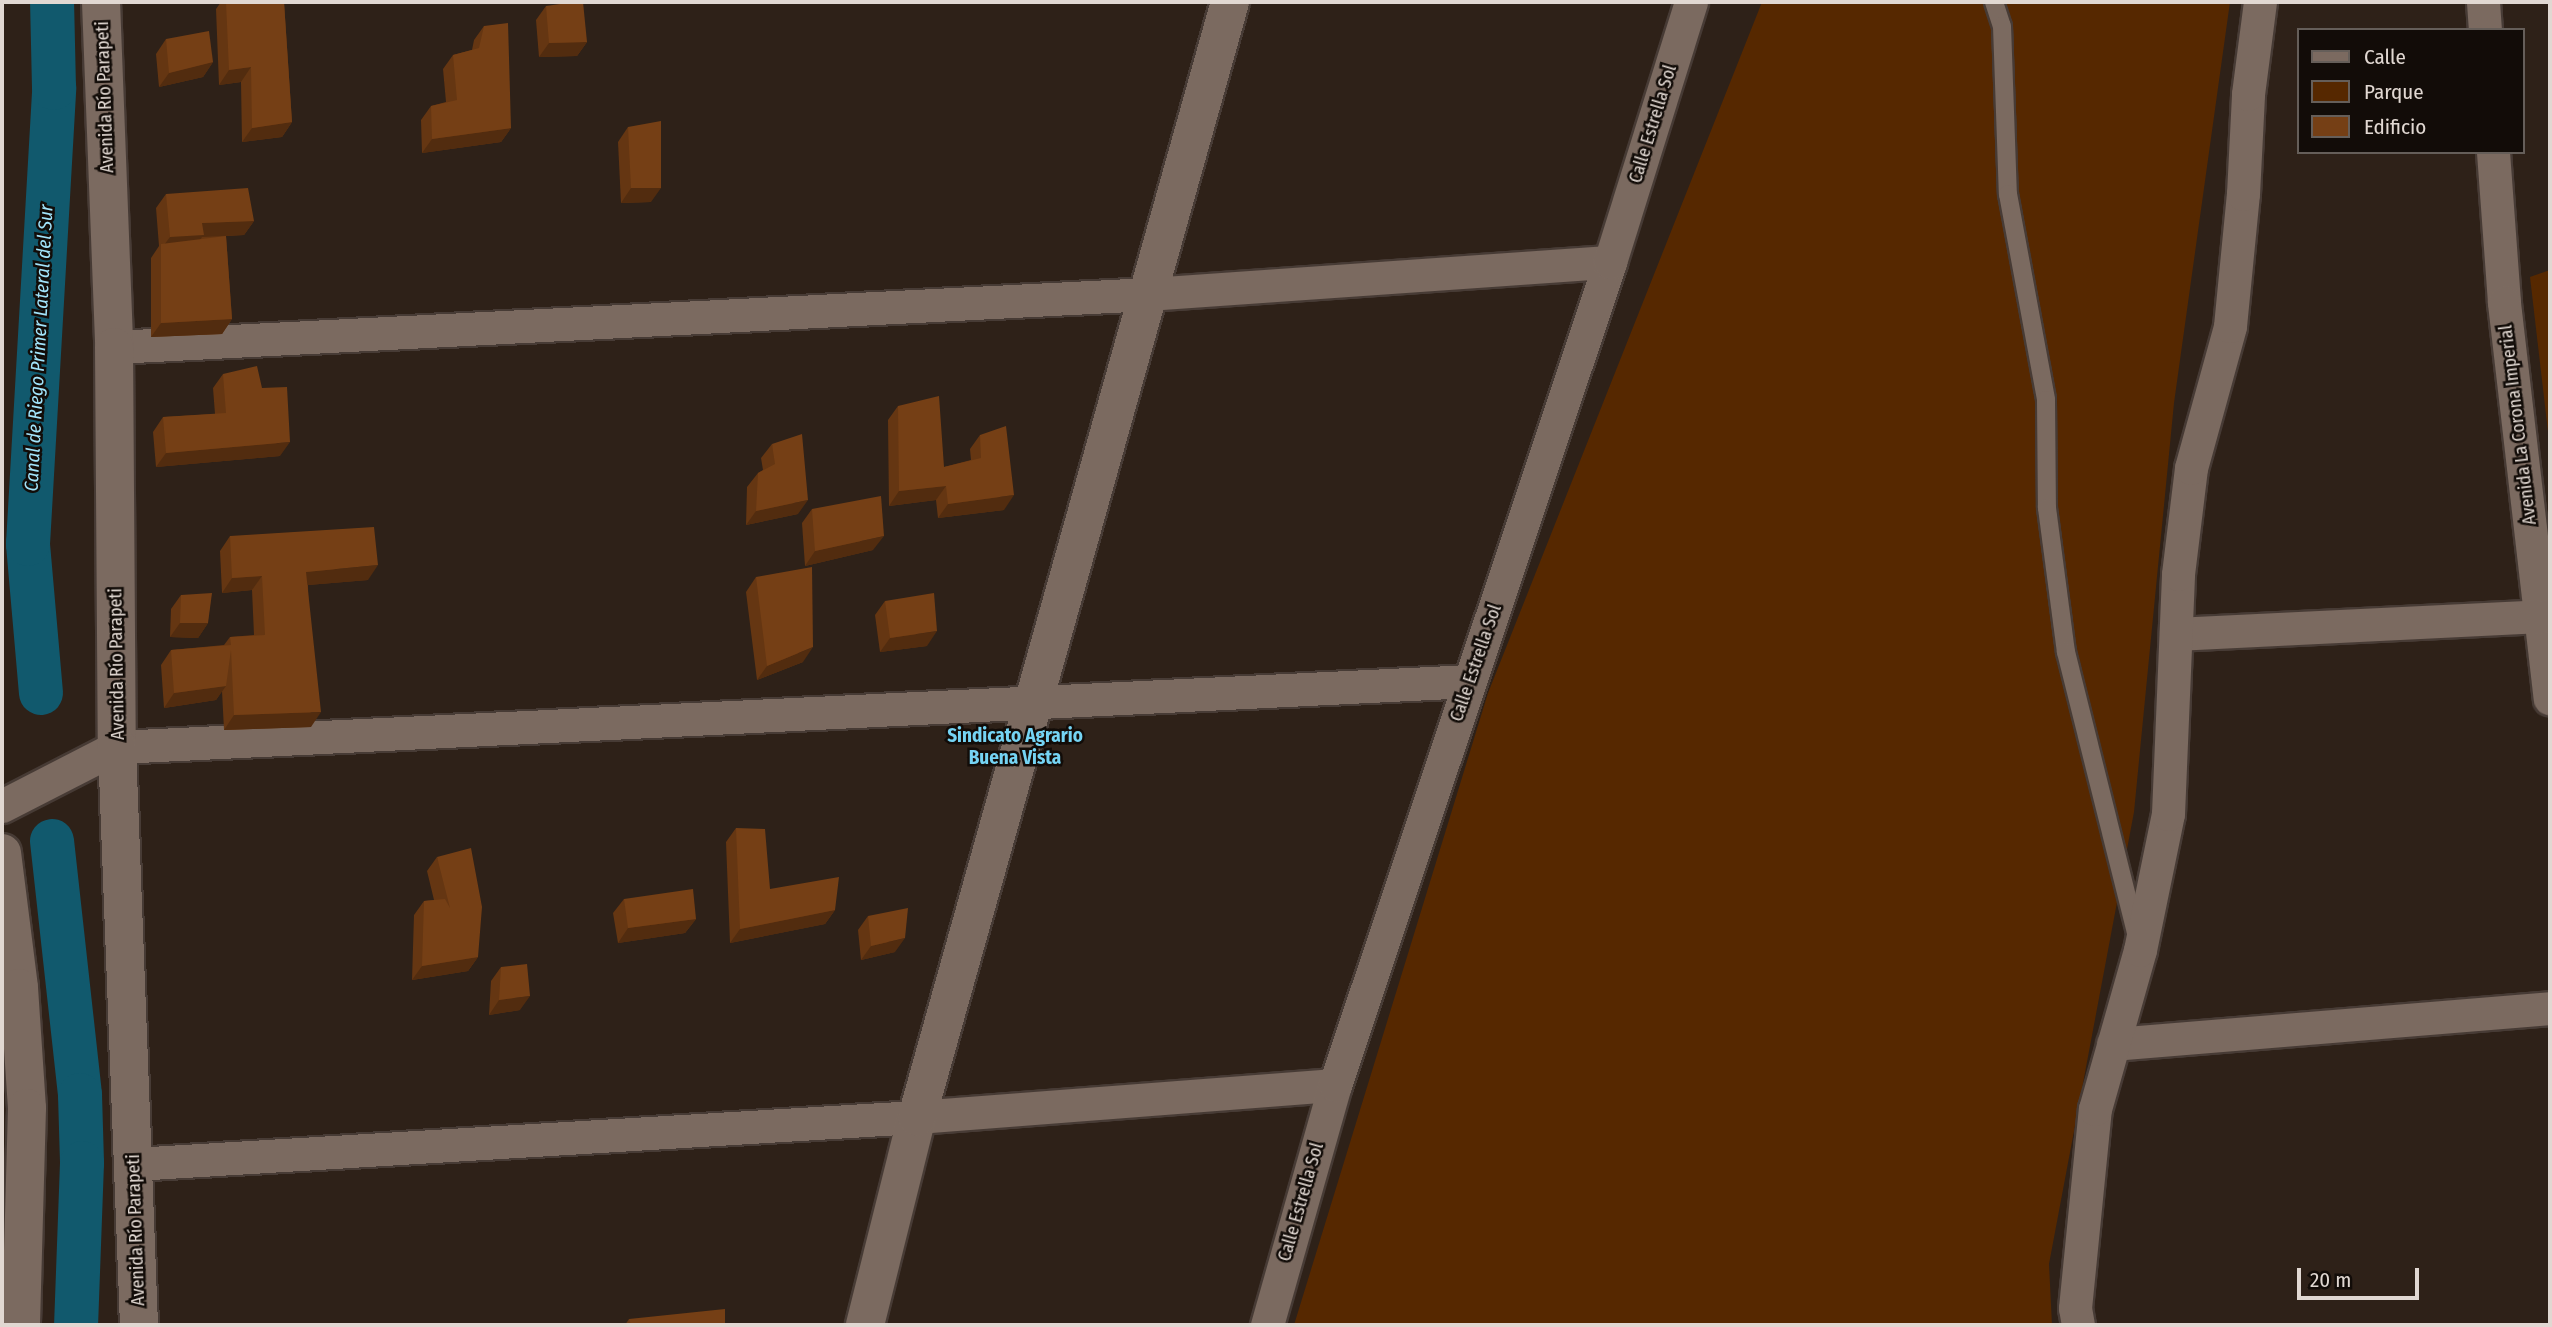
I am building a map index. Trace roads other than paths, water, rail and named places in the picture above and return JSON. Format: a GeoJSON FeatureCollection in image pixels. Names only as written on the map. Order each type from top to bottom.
{"type":"FeatureCollection","features":[{"type":"Feature","properties":{"kind":"street","name":"Avenida Río Parapeti"},"geometry":{"type":"LineString","coordinates":[[101,2],[114,347],[117,747],[139,1325]]}},
{"type":"Feature","properties":{"kind":"street"},"geometry":{"type":"LineString","coordinates":[[865,1325],[917,1117],[1230,2]]}},
{"type":"Feature","properties":{"kind":"street","name":"Calle Estrella Sol"},"geometry":{"type":"LineString","coordinates":[[1266,1325],[1335,1085],[1610,261],[1691,2]]}},
{"type":"Feature","properties":{"kind":"street"},"geometry":{"type":"LineString","coordinates":[[2078,1325],[2075,1308],[2095,1110],[2140,950],[2168,814],[2178,574],[2192,468],[2230,326],[2243,194],[2248,94],[2260,2]]}},
{"type":"Feature","properties":{"kind":"street"},"geometry":{"type":"LineString","coordinates":[[2483,2],[2485,28]]}},
{"type":"Feature","properties":{"kind":"street","name":"Avenida La Corona Imperial"},"geometry":{"type":"LineString","coordinates":[[2493,154],[2504,303],[2550,698]]}},
{"type":"Feature","properties":{"kind":"street"},"geometry":{"type":"LineString","coordinates":[[114,347],[1149,294],[1610,261]]}},
{"type":"Feature","properties":{"kind":"street"},"geometry":{"type":"LineString","coordinates":[[2176,634],[2541,616]]}},
{"type":"Feature","properties":{"kind":"street"},"geometry":{"type":"LineString","coordinates":[[2,806],[117,747],[1469,681]]}},
{"type":"Feature","properties":{"kind":"street"},"geometry":{"type":"LineString","coordinates":[[2,853],[19,988],[27,1108],[21,1325]]}},
{"type":"Feature","properties":{"kind":"street"},"geometry":{"type":"LineString","coordinates":[[2113,1044],[2550,1007]]}},
{"type":"Feature","properties":{"kind":"street"},"geometry":{"type":"LineString","coordinates":[[134,1164],[917,1117],[1335,1085]]}},
{"type":"Feature","properties":{"kind":"lane"},"geometry":{"type":"LineString","coordinates":[[1994,2],[2002,26],[2008,194],[2046,400],[2047,508],[2066,652],[2140,950]]}},
{"type":"Feature","properties":{"kind":"waterway","name":"Canal de Riego Primer Lateral del Sur"},"geometry":{"type":"LineString","coordinates":[[41,693],[28,544],[54,88],[52,2]]}},
{"type":"Feature","properties":{"kind":"waterway","name":"Canal de Riego Primer Lateral del Sur"},"geometry":{"type":"LineString","coordinates":[[52,841],[80,1095],[82,1163],[76,1325]]}},
{"type":"Feature","properties":{"kind":"district","name":"Sindicato Agrario Buena Vista"},"geometry":{"type":"Point","coordinates":[1015,747]}}]}
